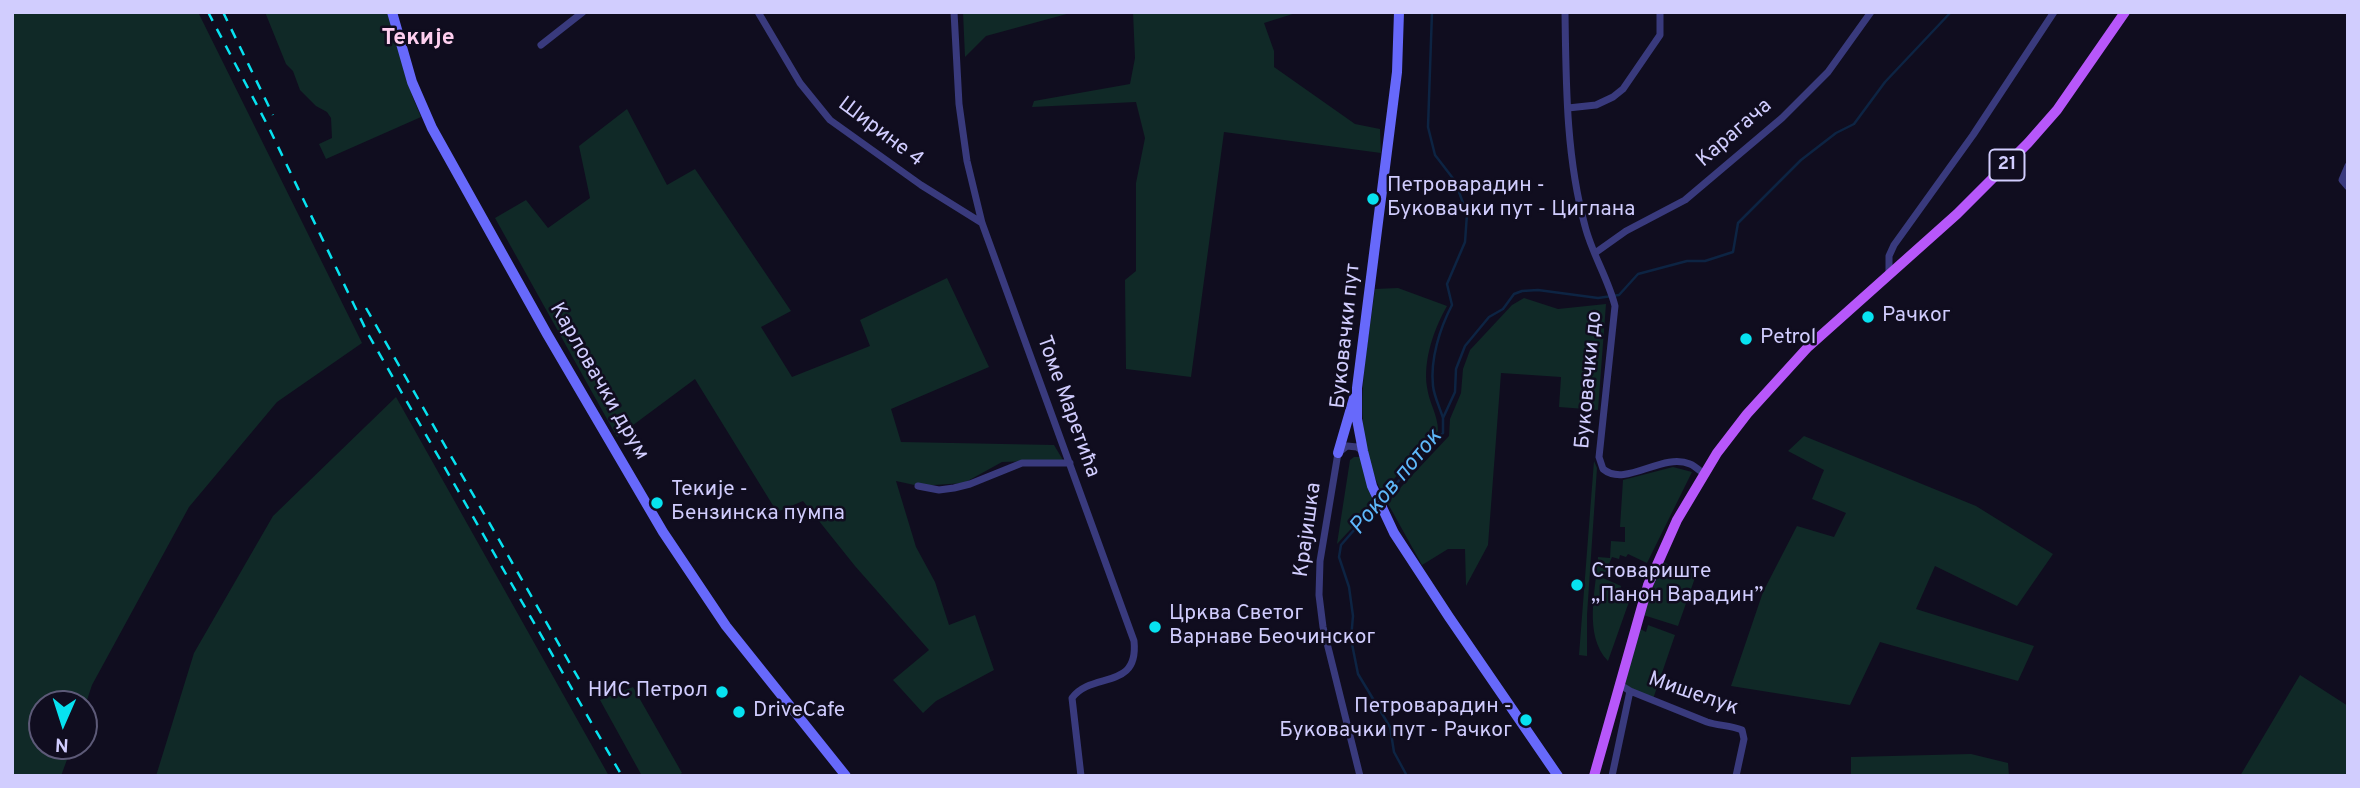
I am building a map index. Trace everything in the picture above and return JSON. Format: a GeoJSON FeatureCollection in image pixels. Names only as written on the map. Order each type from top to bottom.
{"type":"FeatureCollection","features":[{"type":"Feature","properties":{"kind":"main road","name":"Карловачки друм"},"geometry":{"type":"LineString","coordinates":[[392,12],[412,82],[432,128],[547,334],[663,532],[734,636],[846,776]]}},
{"type":"Feature","properties":{"kind":"main road","name":"Буковачки пут"},"geometry":{"type":"LineString","coordinates":[[1399,12],[1397,72],[1357,388],[1357,419],[1363,451],[1379,502],[1408,556],[1558,776]]}},
{"type":"Feature","properties":{"kind":"main road","name":"21"},"geometry":{"type":"LineString","coordinates":[[1592,774],[1636,620],[1660,555],[1704,474],[1741,420],[1821,334],[1956,214],[2028,143],[2057,110],[2125,12]]}},
{"type":"Feature","properties":{"kind":"main road"},"geometry":{"type":"LineString","coordinates":[[1338,453],[1357,388]]}},
{"type":"Feature","properties":{"kind":"street"},"geometry":{"type":"LineString","coordinates":[[541,45],[583,12]]}},
{"type":"Feature","properties":{"kind":"street","name":"Ширине 4"},"geometry":{"type":"LineString","coordinates":[[758,12],[800,83],[830,120],[921,185],[982,223]]}},
{"type":"Feature","properties":{"kind":"street","name":"Томе Маретића"},"geometry":{"type":"LineString","coordinates":[[954,12],[959,104],[967,161],[982,223],[1131,630],[1134,647],[1132,661],[1125,672],[1116,678],[1084,688],[1072,698],[1081,776]]}},
{"type":"Feature","properties":{"kind":"street","name":"Буковачки до"},"geometry":{"type":"LineString","coordinates":[[1565,12],[1568,108],[1578,196],[1585,228],[1612,291],[1615,306],[1599,457],[1607,473],[1620,475],[1669,461],[1678,461],[1689,463],[1704,474]]}},
{"type":"Feature","properties":{"kind":"street"},"geometry":{"type":"LineString","coordinates":[[1568,108],[1605,102],[1623,89],[1660,35],[1660,12]]}},
{"type":"Feature","properties":{"kind":"street","name":"Карагача"},"geometry":{"type":"LineString","coordinates":[[1595,253],[1626,231],[1685,200],[1782,118],[1828,72],[1871,12]]}},
{"type":"Feature","properties":{"kind":"street"},"geometry":{"type":"LineString","coordinates":[[1889,274],[1889,256],[1894,245],[1973,135],[2054,12]]}},
{"type":"Feature","properties":{"kind":"street"},"geometry":{"type":"LineString","coordinates":[[2348,166],[2342,180],[2348,187]]}},
{"type":"Feature","properties":{"kind":"street"},"geometry":{"type":"LineString","coordinates":[[1338,453],[1348,446],[1363,451]]}},
{"type":"Feature","properties":{"kind":"street","name":"Крајишка"},"geometry":{"type":"LineString","coordinates":[[1338,453],[1320,561],[1319,595],[1323,626],[1360,776]]}},
{"type":"Feature","properties":{"kind":"street"},"geometry":{"type":"LineString","coordinates":[[918,486],[939,490],[954,488],[1022,463],[1070,463]]}},
{"type":"Feature","properties":{"kind":"street"},"geometry":{"type":"LineString","coordinates":[[1612,776],[1630,691],[1619,684]]}},
{"type":"Feature","properties":{"kind":"street","name":"Мишелук"},"geometry":{"type":"LineString","coordinates":[[1630,691],[1707,722],[1742,730],[1744,739],[1736,776]]}},
{"type":"Feature","properties":{"kind":"green space"},"geometry":{"type":"Polygon","coordinates":[[[12,12],[198,12],[362,343],[277,402],[189,507],[90,690],[28,690],[28,760],[67,760],[61,776],[12,776],[12,12]]]}},
{"type":"Feature","properties":{"kind":"green space"},"geometry":{"type":"Polygon","coordinates":[[[265,12],[387,12],[421,117],[326,159],[319,144],[332,138],[331,118],[300,90],[293,71],[286,64],[265,12]]]}},
{"type":"Feature","properties":{"kind":"green space"},"geometry":{"type":"Polygon","coordinates":[[[963,12],[1074,12],[986,36],[965,57],[963,12]]]}},
{"type":"Feature","properties":{"kind":"green space"},"geometry":{"type":"Polygon","coordinates":[[[1133,12],[1299,12],[1264,23],[1274,51],[1274,67],[1355,124],[1380,129],[1381,153],[1224,132],[1191,377],[1126,369],[1125,280],[1136,271],[1136,183],[1145,138],[1136,102],[1032,107],[1034,101],[1130,84],[1135,58],[1133,12]]]}},
{"type":"Feature","properties":{"kind":"green space"},"geometry":{"type":"Polygon","coordinates":[[[627,109],[667,185],[695,169],[791,311],[761,327],[792,377],[870,346],[860,320],[947,278],[989,367],[891,409],[901,442],[1054,445],[1063,460],[1002,462],[964,483],[919,486],[896,481],[916,547],[935,582],[949,625],[975,615],[994,670],[936,701],[923,713],[893,680],[929,650],[855,566],[803,501],[777,512],[695,379],[617,437],[495,218],[526,200],[548,228],[590,198],[579,146],[627,109]]]}},
{"type":"Feature","properties":{"kind":"green space"},"geometry":{"type":"Polygon","coordinates":[[[1398,288],[1447,306],[1434,335],[1426,377],[1438,431],[1382,492],[1365,443],[1365,366],[1375,289],[1398,288]]]}},
{"type":"Feature","properties":{"kind":"green space"},"geometry":{"type":"Polygon","coordinates":[[[1524,298],[1558,309],[1606,304],[1598,410],[1559,407],[1561,377],[1501,373],[1488,545],[1466,586],[1465,549],[1448,549],[1422,565],[1387,502],[1449,436],[1450,419],[1461,393],[1463,369],[1470,350],[1512,305],[1524,298]]]}},
{"type":"Feature","properties":{"kind":"green space"},"geometry":{"type":"Polygon","coordinates":[[[396,397],[609,776],[156,776],[194,653],[273,516],[396,397]]]}},
{"type":"Feature","properties":{"kind":"green space"},"geometry":{"type":"Polygon","coordinates":[[[1804,436],[1976,506],[2053,554],[2017,606],[1935,566],[1916,609],[2034,646],[2018,681],[1880,642],[1850,705],[1731,686],[1763,592],[1797,526],[1834,537],[1846,513],[1812,499],[1824,470],[1788,451],[1804,436]]]}},
{"type":"Feature","properties":{"kind":"green space"},"geometry":{"type":"Polygon","coordinates":[[[1360,457],[1374,504],[1337,544],[1350,460],[1360,457]]]}},
{"type":"Feature","properties":{"kind":"green space"},"geometry":{"type":"Polygon","coordinates":[[[1594,461],[1597,468],[1587,615],[1587,656],[1579,655],[1594,461]]]}},
{"type":"Feature","properties":{"kind":"green space"},"geometry":{"type":"Polygon","coordinates":[[[1673,467],[1692,472],[1647,563],[1628,554],[1626,557],[1620,555],[1619,559],[1612,557],[1603,578],[1621,586],[1620,591],[1631,596],[1608,661],[1600,650],[1593,625],[1594,598],[1598,557],[1610,558],[1611,541],[1625,542],[1625,527],[1620,527],[1623,480],[1673,467]]]}},
{"type":"Feature","properties":{"kind":"green space"},"geometry":{"type":"Polygon","coordinates":[[[1660,561],[1696,575],[1678,626],[1640,614],[1660,561]]]}},
{"type":"Feature","properties":{"kind":"green space"},"geometry":{"type":"Polygon","coordinates":[[[1648,625],[1675,635],[1653,699],[1629,687],[1619,678],[1638,628],[1646,632],[1648,625]]]}},
{"type":"Feature","properties":{"kind":"green space"},"geometry":{"type":"Polygon","coordinates":[[[2300,675],[2348,706],[2348,776],[2240,776],[2300,675]]]}},
{"type":"Feature","properties":{"kind":"green space"},"geometry":{"type":"Polygon","coordinates":[[[633,687],[682,773],[677,776],[642,776],[600,700],[633,687]]]}},
{"type":"Feature","properties":{"kind":"green space"},"geometry":{"type":"Polygon","coordinates":[[[1971,754],[2008,763],[2009,776],[1851,776],[1851,757],[1971,754]]]}},
{"type":"Feature","properties":{"kind":"waterway"},"geometry":{"type":"LineString","coordinates":[[1432,12],[1428,127],[1435,155],[1455,181],[1467,214],[1465,242],[1447,284],[1452,305],[1440,334],[1433,365],[1434,390],[1443,418]]}},
{"type":"Feature","properties":{"kind":"waterway","name":"Роков поток"},"geometry":{"type":"LineString","coordinates":[[1381,500],[1443,433],[1443,418],[1455,392],[1456,369],[1465,346],[1489,317],[1503,309],[1514,294],[1538,290],[1598,298],[1619,295],[1638,274],[1687,261],[1705,261],[1733,252],[1738,223],[1801,160],[1836,133],[1854,124],[1885,82],[1951,12]]}},
{"type":"Feature","properties":{"kind":"waterway","name":"Роков поток"},"geometry":{"type":"LineString","coordinates":[[1376,505],[1341,545],[1339,557],[1349,587],[1353,616],[1351,639],[1358,674],[1390,727],[1394,752],[1407,776]]}},
{"type":"Feature","properties":{"kind":"railway"},"geometry":{"type":"LineString","coordinates":[[208,12],[270,130],[368,334],[622,776]]}},
{"type":"Feature","properties":{"kind":"railway"},"geometry":{"type":"LineString","coordinates":[[223,12],[273,115]]}},
{"type":"Feature","properties":{"kind":"railway"},"geometry":{"type":"LineString","coordinates":[[366,308],[580,681]]}},
{"type":"Feature","properties":{"kind":"place","name":"Петроварадин - Буковачки пут - Циглана"},"geometry":{"type":"Point","coordinates":[1373,199]}},
{"type":"Feature","properties":{"kind":"place","name":"Рачког"},"geometry":{"type":"Point","coordinates":[1868,317]}},
{"type":"Feature","properties":{"kind":"place","name":"Petrol"},"geometry":{"type":"Point","coordinates":[1746,339]}},
{"type":"Feature","properties":{"kind":"place","name":"Текије - Бензинска пумпа"},"geometry":{"type":"Point","coordinates":[657,503]}},
{"type":"Feature","properties":{"kind":"place","name":"Стовариште „Панон Варадин”"},"geometry":{"type":"Point","coordinates":[1577,585]}},
{"type":"Feature","properties":{"kind":"place","name":"Црква Светог Варнаве Беочинског"},"geometry":{"type":"Point","coordinates":[1155,627]}},
{"type":"Feature","properties":{"kind":"place","name":"НИС Петрол"},"geometry":{"type":"Point","coordinates":[722,692]}},
{"type":"Feature","properties":{"kind":"place","name":"DriveCafe"},"geometry":{"type":"Point","coordinates":[739,712]}},
{"type":"Feature","properties":{"kind":"place","name":"Петроварадин - Буковачки пут - Рачког"},"geometry":{"type":"Point","coordinates":[1526,720]}},
{"type":"Feature","properties":{"kind":"district","name":"Текије"},"geometry":{"type":"Point","coordinates":[418,39]}}]}
